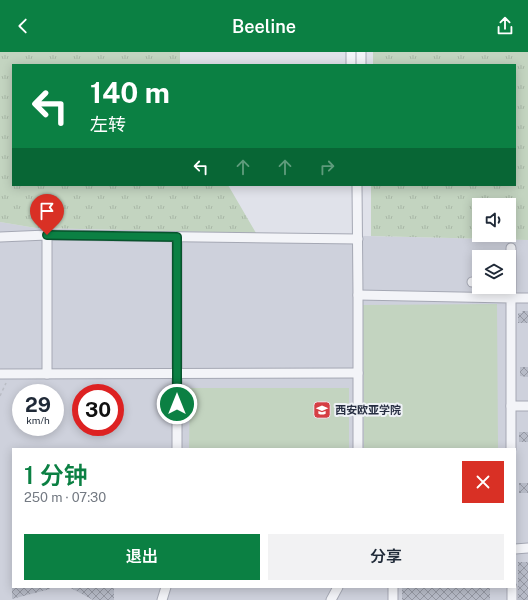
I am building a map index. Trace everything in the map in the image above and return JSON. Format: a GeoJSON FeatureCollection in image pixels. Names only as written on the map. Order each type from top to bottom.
{"type":"FeatureCollection","features":[{"type":"Feature","properties":{"kind":"street"},"geometry":{"type":"LineString","coordinates":[[351,52],[351,64]]}},
{"type":"Feature","properties":{"kind":"street"},"geometry":{"type":"LineString","coordinates":[[360,52],[361,64]]}},
{"type":"Feature","properties":{"kind":"street"},"geometry":{"type":"LineString","coordinates":[[357,186],[358,448]]}},
{"type":"Feature","properties":{"kind":"street"},"geometry":{"type":"LineString","coordinates":[[0,237],[47,235],[358,239]]}},
{"type":"Feature","properties":{"kind":"street"},"geometry":{"type":"LineString","coordinates":[[47,235],[47,374]]}},
{"type":"Feature","properties":{"kind":"street"},"geometry":{"type":"LineString","coordinates":[[177,237],[178,448]]}},
{"type":"Feature","properties":{"kind":"street"},"geometry":{"type":"LineString","coordinates":[[510,294],[511,448]]}},
{"type":"Feature","properties":{"kind":"street"},"geometry":{"type":"LineString","coordinates":[[358,296],[528,298]]}},
{"type":"Feature","properties":{"kind":"street"},"geometry":{"type":"LineString","coordinates":[[5,374],[358,374]]}},
{"type":"Feature","properties":{"kind":"street"},"geometry":{"type":"LineString","coordinates":[[511,406],[528,406]]}},
{"type":"Feature","properties":{"kind":"street"},"geometry":{"type":"LineString","coordinates":[[516,549],[528,548]]}},
{"type":"Feature","properties":{"kind":"street"},"geometry":{"type":"LineString","coordinates":[[162,600],[166,588]]}},
{"type":"Feature","properties":{"kind":"street"},"geometry":{"type":"LineString","coordinates":[[331,600],[337,588]]}},
{"type":"Feature","properties":{"kind":"street"},"geometry":{"type":"LineString","coordinates":[[393,588],[393,600]]}},
{"type":"Feature","properties":{"kind":"street"},"geometry":{"type":"LineString","coordinates":[[512,588],[512,600]]}},
{"type":"Feature","properties":{"kind":"path"},"geometry":{"type":"LineString","coordinates":[[0,396],[5,374]]}},
{"type":"Feature","properties":{"kind":"shaded area","name":"西安欧亚学院"},"geometry":{"type":"Polygon","coordinates":[[[0,222],[36,228],[472,239],[472,242],[516,242],[516,240],[528,240],[528,600],[0,600],[0,222]]]}},
{"type":"Feature","properties":{"kind":"green space"},"geometry":{"type":"Polygon","coordinates":[[[0,52],[180,52],[180,64],[12,64],[12,186],[229,186],[256,233],[36,228],[0,222],[0,52]]]}},
{"type":"Feature","properties":{"kind":"green space"},"geometry":{"type":"Polygon","coordinates":[[[373,52],[528,52],[528,240],[516,240],[516,198],[472,198],[472,239],[371,236],[371,186],[516,186],[516,64],[373,64],[373,52]]]}},
{"type":"Feature","properties":{"kind":"green space"},"geometry":{"type":"Polygon","coordinates":[[[497,304],[498,448],[364,448],[363,305],[497,304]]]}},
{"type":"Feature","properties":{"kind":"green space"},"geometry":{"type":"Polygon","coordinates":[[[190,388],[349,388],[349,448],[189,448],[190,388]]]}},
{"type":"Feature","properties":{"kind":"building"},"geometry":{"type":"Polygon","coordinates":[[[522,311],[528,311],[528,323],[518,323],[518,313],[522,313],[522,311]]]}},
{"type":"Feature","properties":{"kind":"building"},"geometry":{"type":"Polygon","coordinates":[[[520,367],[528,367],[528,377],[520,376],[520,367]]]}},
{"type":"Feature","properties":{"kind":"building"},"geometry":{"type":"Polygon","coordinates":[[[519,432],[528,432],[528,442],[519,442],[519,432]]]}},
{"type":"Feature","properties":{"kind":"building"},"geometry":{"type":"Polygon","coordinates":[[[519,483],[528,483],[528,493],[519,493],[519,483]]]}},
{"type":"Feature","properties":{"kind":"building"},"geometry":{"type":"Polygon","coordinates":[[[518,562],[528,562],[528,600],[518,600],[518,562]]]}},
{"type":"Feature","properties":{"kind":"building"},"geometry":{"type":"Polygon","coordinates":[[[12,588],[50,588],[50,589],[12,599],[12,588]]]}},
{"type":"Feature","properties":{"kind":"building"},"geometry":{"type":"Polygon","coordinates":[[[71,588],[114,588],[114,600],[93,600],[71,588]]]}},
{"type":"Feature","properties":{"kind":"building"},"geometry":{"type":"Polygon","coordinates":[[[402,588],[490,588],[490,600],[402,600],[402,588]]]}},
{"type":"Feature","properties":{"kind":"place","name":"西安欧亚学院"},"geometry":{"type":"Point","coordinates":[322,410]}},
{"type":"Feature","properties":{"kind":"route"},"geometry":{"type":"LineString","coordinates":[[47,235],[177,237],[177,404]]}}]}
